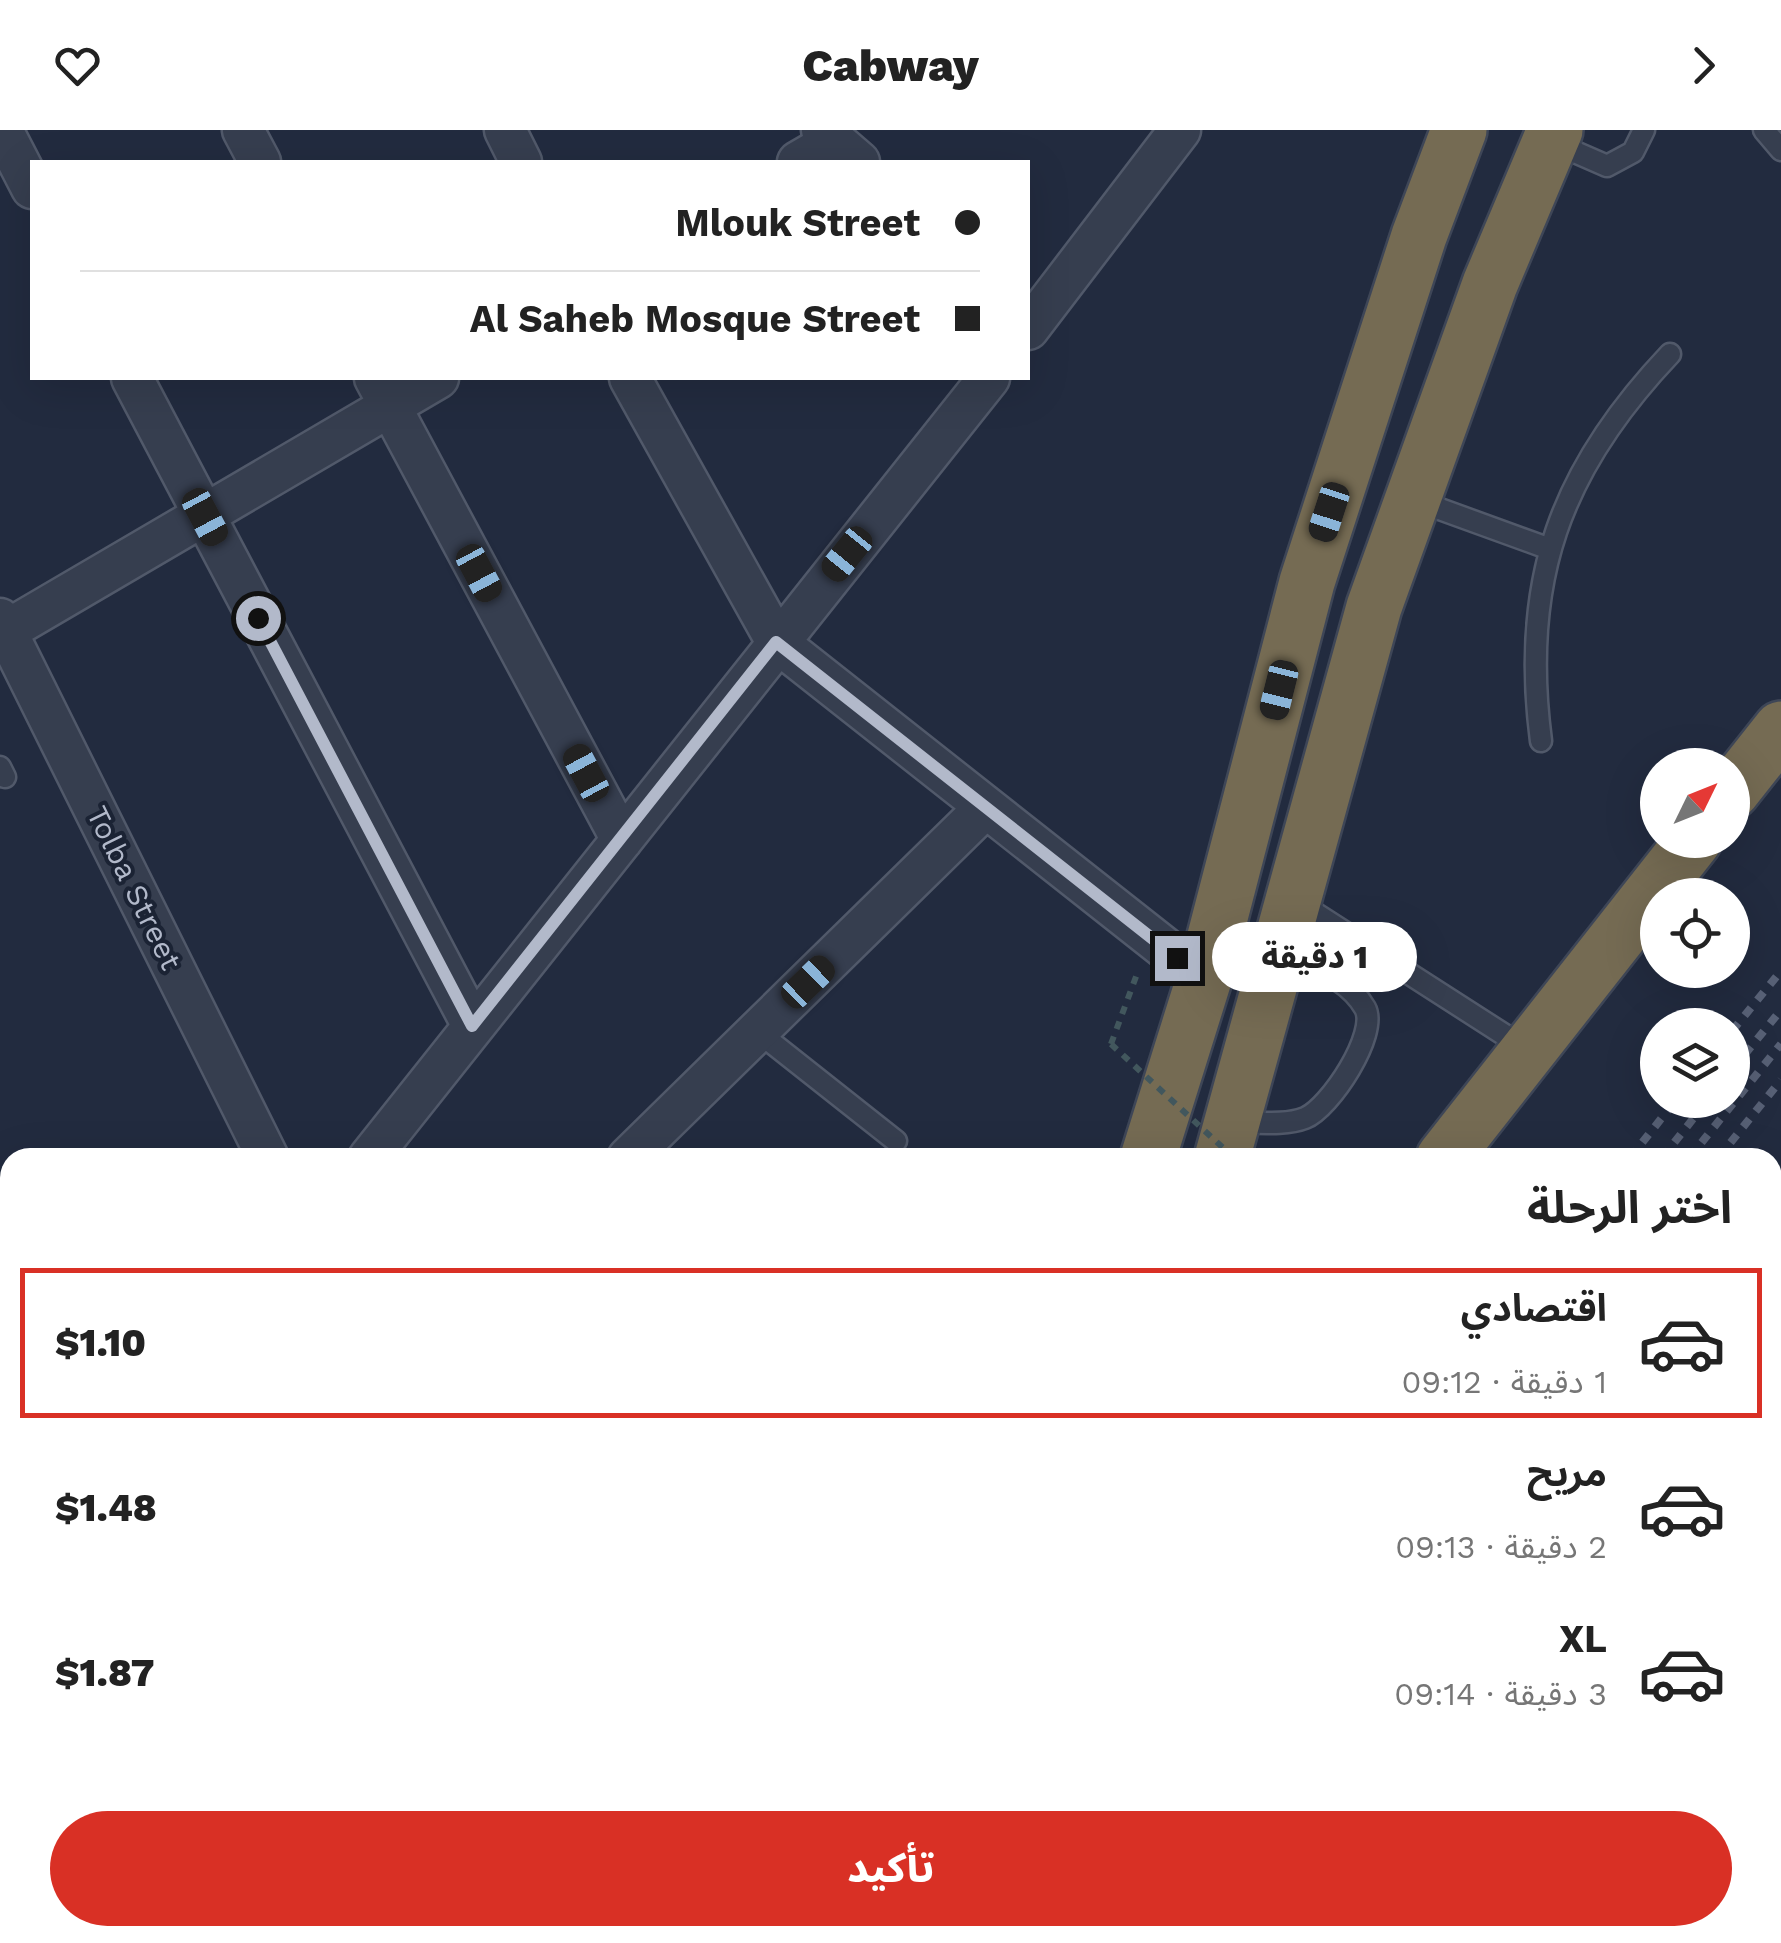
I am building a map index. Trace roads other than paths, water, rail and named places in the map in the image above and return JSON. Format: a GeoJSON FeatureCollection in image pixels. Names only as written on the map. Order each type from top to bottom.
{"type":"FeatureCollection","features":[{"type":"Feature","properties":{"kind":"highway"},"geometry":{"type":"LineString","coordinates":[[1151,1148],[1204,979],[1306,582],[1419,236],[1458,130]]}},
{"type":"Feature","properties":{"kind":"highway"},"geometry":{"type":"LineString","coordinates":[[1230,1146],[1374,607],[1416,500],[1490,284],[1553,136]]}},
{"type":"Feature","properties":{"kind":"highway"},"geometry":{"type":"LineString","coordinates":[[1750,769],[1781,730]]}},
{"type":"Feature","properties":{"kind":"highway"},"geometry":{"type":"LineString","coordinates":[[1452,1148],[1680,858]]}},
{"type":"Feature","properties":{"kind":"street"},"geometry":{"type":"LineString","coordinates":[[2,130],[30,184]]}},
{"type":"Feature","properties":{"kind":"street"},"geometry":{"type":"LineString","coordinates":[[243,130],[259,160]]}},
{"type":"Feature","properties":{"kind":"street"},"geometry":{"type":"LineString","coordinates":[[505,130],[520,160]]}},
{"type":"Feature","properties":{"kind":"street"},"geometry":{"type":"LineString","coordinates":[[1031,318],[1180,130]]}},
{"type":"Feature","properties":{"kind":"street"},"geometry":{"type":"LineString","coordinates":[[803,160],[839,144]]}},
{"type":"Feature","properties":{"kind":"street"},"geometry":{"type":"LineString","coordinates":[[133,380],[472,1026]]}},
{"type":"Feature","properties":{"kind":"street"},"geometry":{"type":"LineString","coordinates":[[2,629],[205,517],[382,392],[430,380]]}},
{"type":"Feature","properties":{"kind":"street"},"geometry":{"type":"LineString","coordinates":[[631,380],[776,642],[1204,979]]}},
{"type":"Feature","properties":{"kind":"street"},"geometry":{"type":"LineString","coordinates":[[378,1148],[986,380]]}},
{"type":"Feature","properties":{"kind":"street"},"geometry":{"type":"LineString","coordinates":[[382,392],[622,840]]}},
{"type":"Feature","properties":{"kind":"street","name":"Tolba Street"},"geometry":{"type":"LineString","coordinates":[[2,629],[263,1148]]}},
{"type":"Feature","properties":{"kind":"street"},"geometry":{"type":"LineString","coordinates":[[638,1148],[986,807]]}},
{"type":"Feature","properties":{"kind":"lane"},"geometry":{"type":"LineString","coordinates":[[1553,136],[1607,166],[1634,152],[1644,130]]}},
{"type":"Feature","properties":{"kind":"lane"},"geometry":{"type":"LineString","coordinates":[[1764,130],[1781,150]]}},
{"type":"Feature","properties":{"kind":"lane"},"geometry":{"type":"LineString","coordinates":[[1542,741],[1534,644],[1550,549],[1570,494],[1596,443],[1630,396],[1670,354]]}},
{"type":"Feature","properties":{"kind":"lane"},"geometry":{"type":"LineString","coordinates":[[1416,500],[1550,549]]}},
{"type":"Feature","properties":{"kind":"lane"},"geometry":{"type":"LineString","coordinates":[[1294,900],[1528,1050]]}},
{"type":"Feature","properties":{"kind":"lane"},"geometry":{"type":"LineString","coordinates":[[1230,1146],[1314,1114],[1334,1095],[1367,1034],[1369,1016],[1354,993],[1342,982],[1282,952]]}},
{"type":"Feature","properties":{"kind":"lane"},"geometry":{"type":"LineString","coordinates":[[757,1032],[896,1141]]}},
{"type":"Feature","properties":{"kind":"railway"},"geometry":{"type":"LineString","coordinates":[[1750,1009],[1781,971]]}},
{"type":"Feature","properties":{"kind":"railway"},"geometry":{"type":"LineString","coordinates":[[1750,1048],[1781,1010]]}},
{"type":"Feature","properties":{"kind":"railway"},"geometry":{"type":"LineString","coordinates":[[1697,1148],[1781,1044]]}},
{"type":"Feature","properties":{"kind":"railway"},"geometry":{"type":"LineString","coordinates":[[1726,1148],[1781,1080]]}},
{"type":"Feature","properties":{"kind":"railway"},"geometry":{"type":"LineString","coordinates":[[1638,1148],[1662,1118]]}},
{"type":"Feature","properties":{"kind":"railway"},"geometry":{"type":"LineString","coordinates":[[1670,1148],[1694,1118]]}}]}
